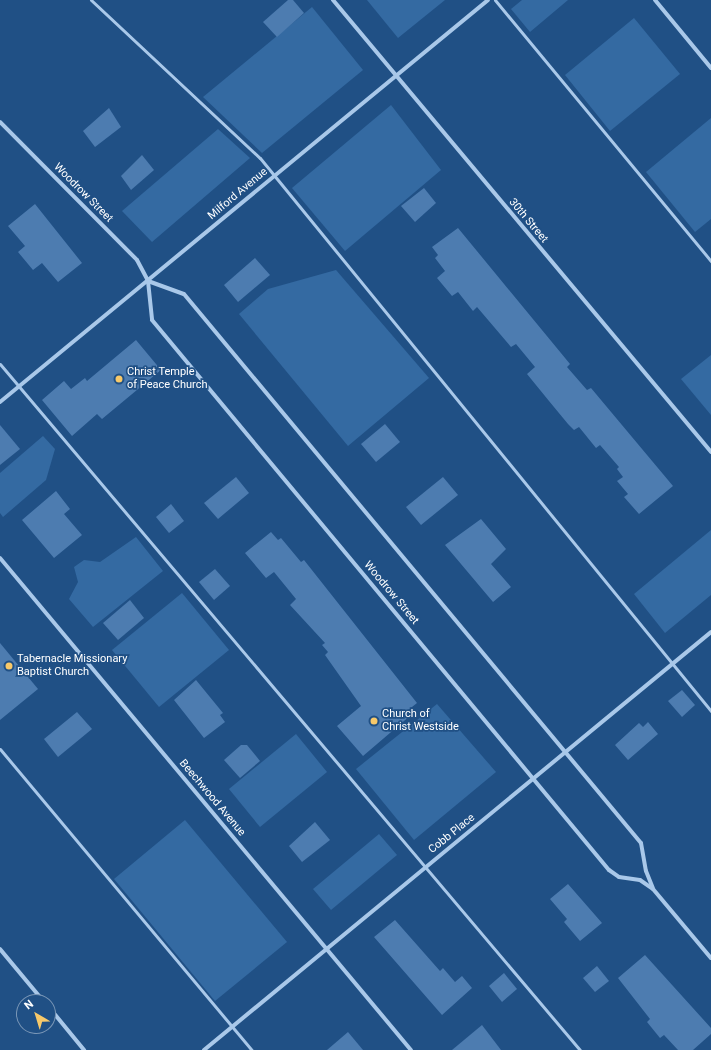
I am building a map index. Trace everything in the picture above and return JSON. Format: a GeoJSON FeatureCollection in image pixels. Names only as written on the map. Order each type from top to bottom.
{"type":"FeatureCollection","features":[{"type":"Feature","properties":{"kind":"street","name":"30th Street"},"geometry":{"type":"LineString","coordinates":[[333,0],[711,452]]}},
{"type":"Feature","properties":{"kind":"street","name":"Milford Avenue"},"geometry":{"type":"LineString","coordinates":[[0,402],[488,0]]}},
{"type":"Feature","properties":{"kind":"street"},"geometry":{"type":"LineString","coordinates":[[655,0],[711,68]]}},
{"type":"Feature","properties":{"kind":"street","name":"Woodrow Street"},"geometry":{"type":"LineString","coordinates":[[0,122],[137,260],[148,281],[152,320],[609,870],[619,877],[640,880],[653,889],[711,958]]}},
{"type":"Feature","properties":{"kind":"street","name":"Woodrow Street"},"geometry":{"type":"LineString","coordinates":[[148,281],[184,294],[641,843],[646,871],[653,889]]}},
{"type":"Feature","properties":{"kind":"street","name":"Beechwood Avenue"},"geometry":{"type":"LineString","coordinates":[[0,558],[411,1050]]}},
{"type":"Feature","properties":{"kind":"street","name":"Cobb Place"},"geometry":{"type":"LineString","coordinates":[[204,1050],[711,632]]}},
{"type":"Feature","properties":{"kind":"street"},"geometry":{"type":"LineString","coordinates":[[0,949],[37,994]]}},
{"type":"Feature","properties":{"kind":"street"},"geometry":{"type":"LineString","coordinates":[[56,1016],[84,1050]]}},
{"type":"Feature","properties":{"kind":"lane"},"geometry":{"type":"LineString","coordinates":[[91,0],[274,176],[711,711]]}},
{"type":"Feature","properties":{"kind":"lane"},"geometry":{"type":"LineString","coordinates":[[495,0],[711,261]]}},
{"type":"Feature","properties":{"kind":"lane"},"geometry":{"type":"LineString","coordinates":[[0,364],[580,1050]]}},
{"type":"Feature","properties":{"kind":"lane"},"geometry":{"type":"LineString","coordinates":[[0,749],[252,1050]]}},
{"type":"Feature","properties":{"kind":"shaded area"},"geometry":{"type":"Polygon","coordinates":[[[367,0],[445,0],[398,38],[367,0]]]}},
{"type":"Feature","properties":{"kind":"shaded area"},"geometry":{"type":"Polygon","coordinates":[[[522,0],[568,0],[530,32],[511,9],[522,0]]]}},
{"type":"Feature","properties":{"kind":"shaded area"},"geometry":{"type":"Polygon","coordinates":[[[312,7],[363,70],[262,153],[203,97],[312,7]]]}},
{"type":"Feature","properties":{"kind":"shaded area"},"geometry":{"type":"Polygon","coordinates":[[[634,18],[680,74],[610,131],[565,75],[634,18]]]}},
{"type":"Feature","properties":{"kind":"shaded area"},"geometry":{"type":"Polygon","coordinates":[[[391,105],[441,170],[345,251],[292,188],[391,105]]]}},
{"type":"Feature","properties":{"kind":"shaded area"},"geometry":{"type":"Polygon","coordinates":[[[711,118],[711,219],[695,232],[646,172],[711,118]]]}},
{"type":"Feature","properties":{"kind":"shaded area"},"geometry":{"type":"Polygon","coordinates":[[[218,129],[250,158],[152,242],[122,211],[218,129]]]}},
{"type":"Feature","properties":{"kind":"shaded area"},"geometry":{"type":"Polygon","coordinates":[[[336,270],[429,378],[348,446],[239,314],[268,289],[336,270]]]}},
{"type":"Feature","properties":{"kind":"shaded area"},"geometry":{"type":"Polygon","coordinates":[[[711,355],[711,415],[681,379],[711,355]]]}},
{"type":"Feature","properties":{"kind":"shaded area"},"geometry":{"type":"Polygon","coordinates":[[[43,436],[55,449],[46,480],[3,517],[0,513],[0,473],[43,436]]]}},
{"type":"Feature","properties":{"kind":"shaded area"},"geometry":{"type":"Polygon","coordinates":[[[711,530],[711,595],[665,633],[634,594],[711,530]]]}},
{"type":"Feature","properties":{"kind":"shaded area"},"geometry":{"type":"Polygon","coordinates":[[[136,537],[163,571],[93,627],[69,599],[78,582],[74,567],[84,560],[100,562],[136,537]]]}},
{"type":"Feature","properties":{"kind":"shaded area"},"geometry":{"type":"Polygon","coordinates":[[[182,593],[229,650],[159,707],[112,650],[182,593]]]}},
{"type":"Feature","properties":{"kind":"shaded area"},"geometry":{"type":"Polygon","coordinates":[[[437,704],[496,772],[414,840],[356,769],[437,704]]]}},
{"type":"Feature","properties":{"kind":"shaded area"},"geometry":{"type":"Polygon","coordinates":[[[296,734],[327,772],[260,827],[229,789],[296,734]]]}},
{"type":"Feature","properties":{"kind":"shaded area"},"geometry":{"type":"Polygon","coordinates":[[[185,820],[287,942],[215,1001],[114,879],[185,820]]]}},
{"type":"Feature","properties":{"kind":"shaded area"},"geometry":{"type":"Polygon","coordinates":[[[379,834],[397,855],[331,910],[313,889],[379,834]]]}},
{"type":"Feature","properties":{"kind":"building"},"geometry":{"type":"Polygon","coordinates":[[[288,0],[293,0],[304,13],[277,37],[263,22],[288,0]]]}},
{"type":"Feature","properties":{"kind":"building"},"geometry":{"type":"Polygon","coordinates":[[[109,108],[121,127],[95,147],[83,131],[109,108]]]}},
{"type":"Feature","properties":{"kind":"building"},"geometry":{"type":"Polygon","coordinates":[[[142,155],[154,170],[131,190],[121,176],[142,155]]]}},
{"type":"Feature","properties":{"kind":"building"},"geometry":{"type":"Polygon","coordinates":[[[424,188],[436,203],[415,222],[401,206],[424,188]]]}},
{"type":"Feature","properties":{"kind":"building"},"geometry":{"type":"Polygon","coordinates":[[[35,204],[82,263],[58,282],[42,263],[33,270],[18,252],[25,246],[8,226],[35,204]]]}},
{"type":"Feature","properties":{"kind":"building"},"geometry":{"type":"Polygon","coordinates":[[[458,228],[570,364],[567,367],[587,390],[591,388],[673,486],[639,514],[624,497],[628,494],[617,481],[623,477],[617,469],[619,467],[600,445],[596,448],[579,427],[574,430],[568,424],[527,374],[535,367],[516,344],[511,347],[477,307],[473,311],[458,292],[452,296],[437,278],[445,271],[435,258],[438,255],[432,247],[458,228]]]}},
{"type":"Feature","properties":{"kind":"building"},"geometry":{"type":"Polygon","coordinates":[[[255,258],[270,275],[238,302],[224,285],[255,258]]]}},
{"type":"Feature","properties":{"kind":"building","name":"Christ Temple of Peace Church"},"geometry":{"type":"Polygon","coordinates":[[[136,340],[161,370],[102,419],[97,414],[72,436],[42,400],[64,381],[71,389],[85,378],[87,381],[136,340]]]}},
{"type":"Feature","properties":{"kind":"building"},"geometry":{"type":"Polygon","coordinates":[[[385,424],[400,442],[376,462],[361,444],[385,424]]]}},
{"type":"Feature","properties":{"kind":"building"},"geometry":{"type":"Polygon","coordinates":[[[0,425],[20,449],[0,465],[0,425]]]}},
{"type":"Feature","properties":{"kind":"building"},"geometry":{"type":"Polygon","coordinates":[[[236,477],[249,493],[218,519],[204,503],[236,477]]]}},
{"type":"Feature","properties":{"kind":"building"},"geometry":{"type":"Polygon","coordinates":[[[443,477],[458,495],[421,525],[406,507],[443,477]]]}},
{"type":"Feature","properties":{"kind":"building"},"geometry":{"type":"Polygon","coordinates":[[[56,491],[70,509],[64,514],[82,535],[54,558],[22,520],[56,491]]]}},
{"type":"Feature","properties":{"kind":"building"},"geometry":{"type":"Polygon","coordinates":[[[171,504],[184,521],[169,533],[156,517],[171,504]]]}},
{"type":"Feature","properties":{"kind":"building"},"geometry":{"type":"Polygon","coordinates":[[[481,519],[506,549],[491,564],[511,587],[493,602],[445,545],[481,519]]]}},
{"type":"Feature","properties":{"kind":"building"},"geometry":{"type":"Polygon","coordinates":[[[271,532],[278,540],[281,538],[301,562],[304,560],[417,703],[407,711],[411,715],[363,756],[337,726],[361,706],[325,655],[328,652],[322,645],[325,643],[290,605],[296,599],[274,572],[266,578],[245,553],[271,532]]]}},
{"type":"Feature","properties":{"kind":"building"},"geometry":{"type":"Polygon","coordinates":[[[215,569],[230,586],[214,600],[199,582],[215,569]]]}},
{"type":"Feature","properties":{"kind":"building"},"geometry":{"type":"Polygon","coordinates":[[[130,600],[144,618],[118,640],[103,623],[130,600]]]}},
{"type":"Feature","properties":{"kind":"building","name":"Tabernacle Missionary Baptist Church"},"geometry":{"type":"Polygon","coordinates":[[[0,643],[38,689],[0,720],[0,643]]]}},
{"type":"Feature","properties":{"kind":"building"},"geometry":{"type":"Polygon","coordinates":[[[196,680],[223,713],[220,715],[225,722],[204,738],[174,700],[196,680]]]}},
{"type":"Feature","properties":{"kind":"building"},"geometry":{"type":"Polygon","coordinates":[[[682,690],[695,705],[682,717],[668,701],[682,690]]]}},
{"type":"Feature","properties":{"kind":"building"},"geometry":{"type":"Polygon","coordinates":[[[77,712],[92,729],[58,757],[44,739],[77,712]]]}},
{"type":"Feature","properties":{"kind":"building"},"geometry":{"type":"Polygon","coordinates":[[[648,722],[658,734],[628,760],[615,745],[639,723],[643,727],[648,722]]]}},
{"type":"Feature","properties":{"kind":"building"},"geometry":{"type":"Polygon","coordinates":[[[241,745],[247,745],[260,761],[240,778],[224,760],[241,745]]]}},
{"type":"Feature","properties":{"kind":"building"},"geometry":{"type":"Polygon","coordinates":[[[315,822],[330,840],[302,862],[289,846],[315,822]]]}},
{"type":"Feature","properties":{"kind":"building"},"geometry":{"type":"Polygon","coordinates":[[[568,884],[602,923],[580,941],[564,922],[567,919],[550,899],[568,884]]]}},
{"type":"Feature","properties":{"kind":"building"},"geometry":{"type":"Polygon","coordinates":[[[395,920],[440,971],[443,968],[455,982],[462,976],[472,988],[442,1015],[374,937],[395,920]]]}},
{"type":"Feature","properties":{"kind":"building"},"geometry":{"type":"Polygon","coordinates":[[[645,955],[711,1028],[711,1034],[693,1050],[678,1050],[664,1035],[660,1038],[647,1022],[650,1019],[618,978],[645,955]]]}},
{"type":"Feature","properties":{"kind":"building"},"geometry":{"type":"Polygon","coordinates":[[[597,966],[609,981],[595,992],[583,978],[597,966]]]}},
{"type":"Feature","properties":{"kind":"building"},"geometry":{"type":"Polygon","coordinates":[[[504,973],[517,989],[502,1002],[489,986],[504,973]]]}},
{"type":"Feature","properties":{"kind":"building"},"geometry":{"type":"Polygon","coordinates":[[[482,1025],[501,1050],[452,1050],[482,1025]]]}},
{"type":"Feature","properties":{"kind":"building"},"geometry":{"type":"Polygon","coordinates":[[[348,1032],[363,1050],[327,1050],[348,1032]]]}},
{"type":"Feature","properties":{"kind":"place","name":"Christ Temple of Peace Church"},"geometry":{"type":"Point","coordinates":[119,379]}},
{"type":"Feature","properties":{"kind":"place","name":"Tabernacle Missionary Baptist Church"},"geometry":{"type":"Point","coordinates":[9,666]}},
{"type":"Feature","properties":{"kind":"place","name":"Church of Christ Westside"},"geometry":{"type":"Point","coordinates":[374,721]}}]}
